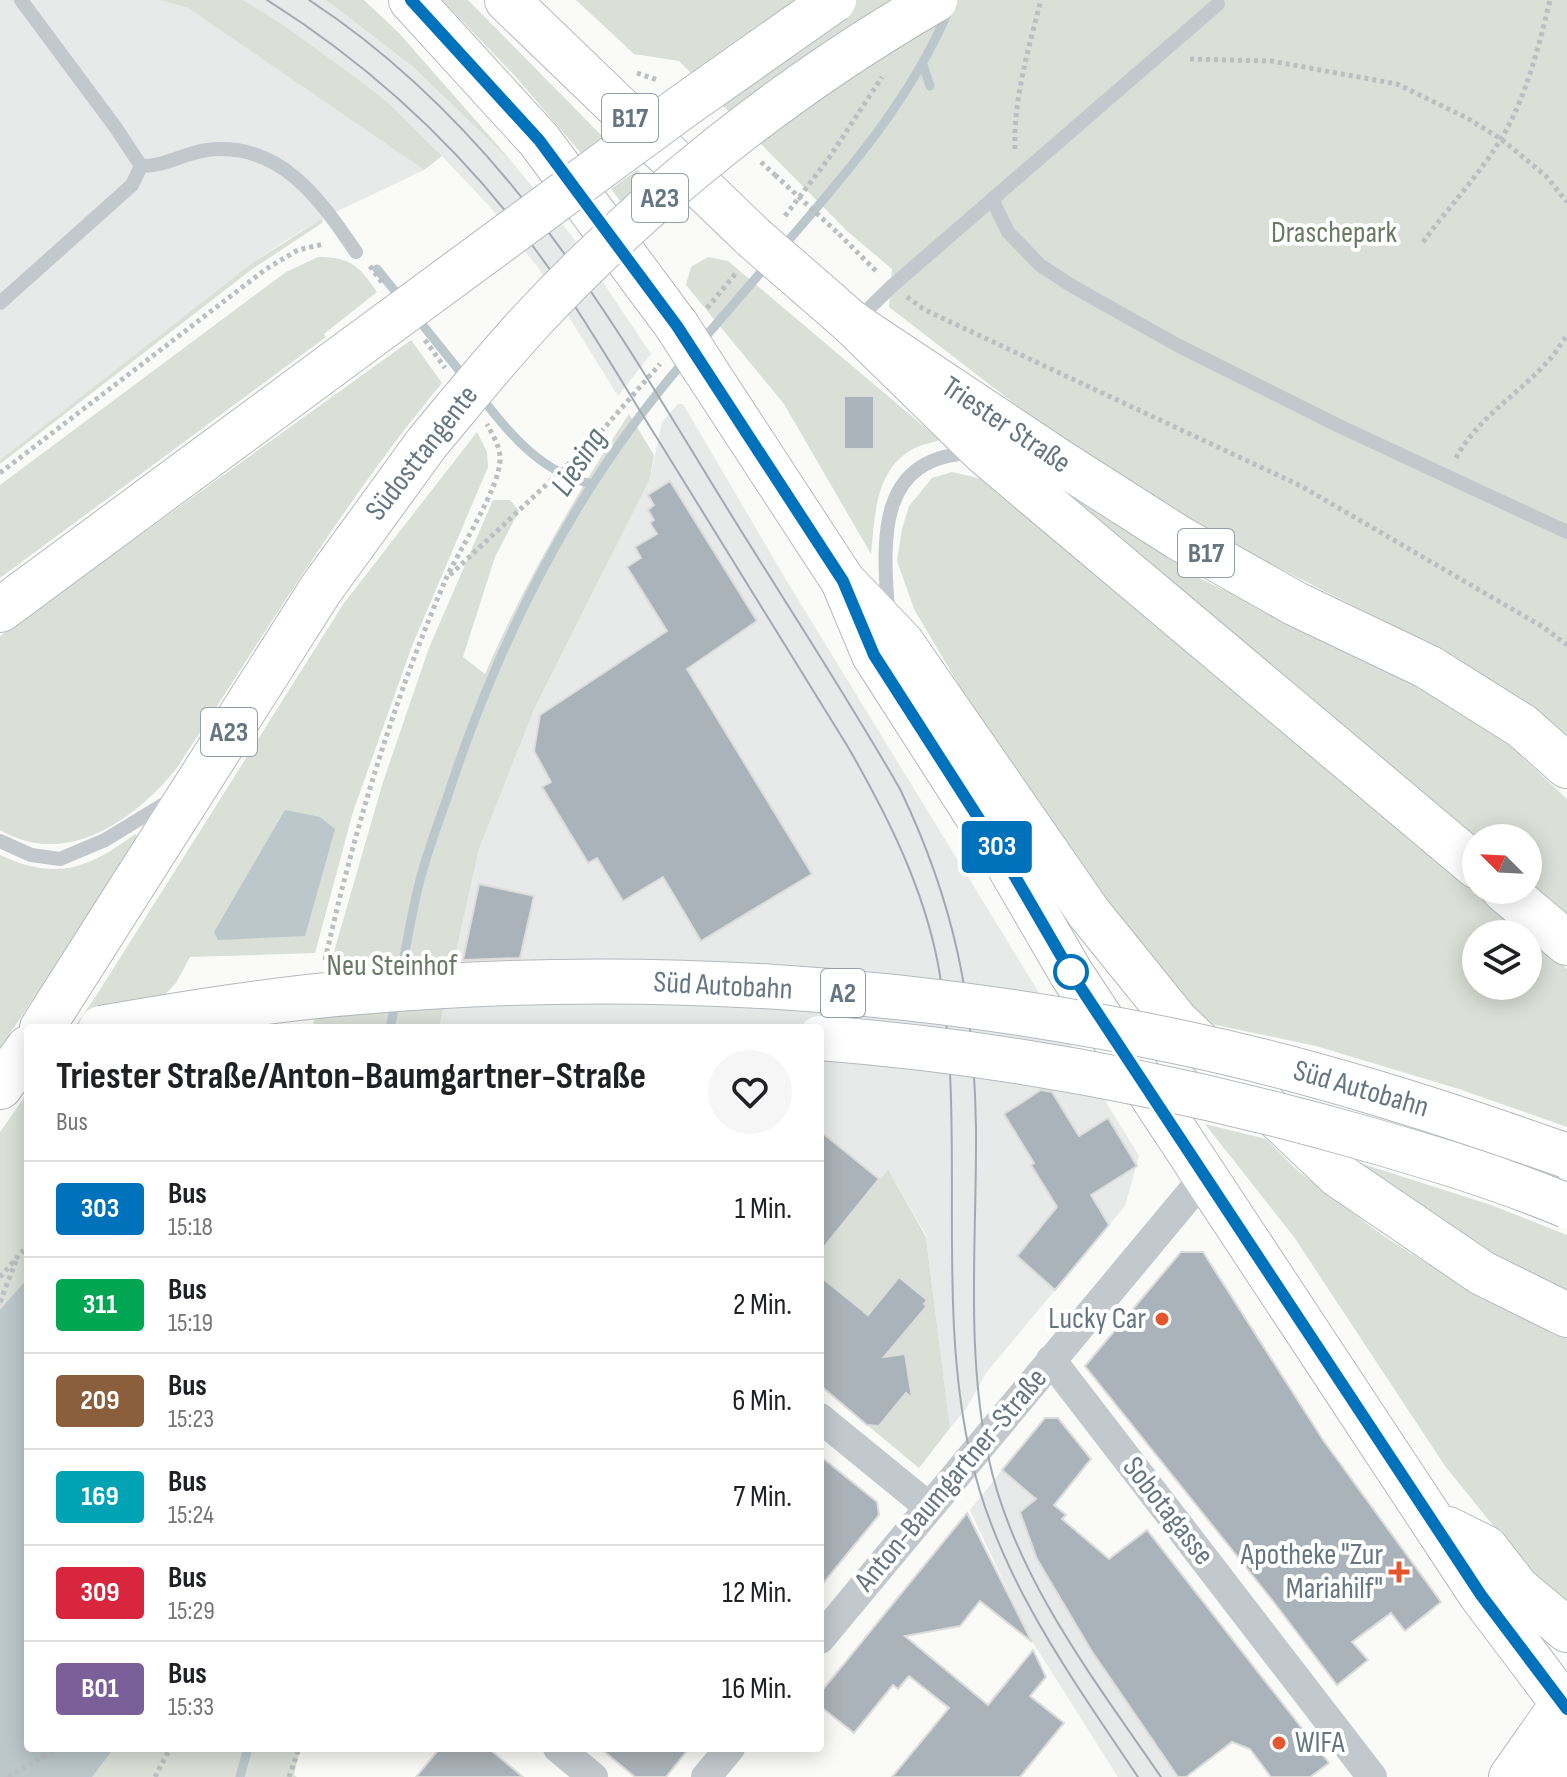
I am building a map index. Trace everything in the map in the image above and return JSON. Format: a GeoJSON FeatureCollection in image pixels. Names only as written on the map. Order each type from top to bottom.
{"type":"FeatureCollection","features":[{"type":"Feature","properties":{"kind":"main road"},"geometry":{"type":"LineString","coordinates":[[411,0],[539,140],[677,326],[843,581],[874,655],[1006,861],[1071,973],[1481,1595],[1566,1702],[1510,1777]]}},
{"type":"Feature","properties":{"kind":"main road","name":"Triester Straße"},"geometry":{"type":"LineString","coordinates":[[507,0],[753,237],[853,324],[1179,538],[1296,604],[1428,667],[1522,726],[1567,766]]}},
{"type":"Feature","properties":{"kind":"main road","name":"A23"},"geometry":{"type":"LineString","coordinates":[[0,610],[694,98],[834,0]]}},
{"type":"Feature","properties":{"kind":"main road","name":"Südosttangente"},"geometry":{"type":"LineString","coordinates":[[45,1024],[321,589],[427,443],[534,318],[653,204],[777,104],[935,0]]}},
{"type":"Feature","properties":{"kind":"main road"},"geometry":{"type":"LineString","coordinates":[[853,324],[985,453],[1462,854]]}},
{"type":"Feature","properties":{"kind":"main road"},"geometry":{"type":"LineString","coordinates":[[843,581],[902,643],[1089,913],[1177,1022],[1338,1175],[1482,1273],[1567,1315]]}},
{"type":"Feature","properties":{"kind":"main road"},"geometry":{"type":"LineString","coordinates":[[1521,904],[1567,943]]}},
{"type":"Feature","properties":{"kind":"main road","name":"Süd Autobahn"},"geometry":{"type":"LineString","coordinates":[[124,1024],[218,1008],[360,992],[492,984],[630,981],[768,986],[1042,1016],[1180,1042],[1417,1105],[1567,1156]]}},
{"type":"Feature","properties":{"kind":"main road","name":"Süd Autobahn"},"geometry":{"type":"LineString","coordinates":[[824,1038],[900,1044],[1169,1088],[1300,1120],[1433,1158],[1567,1206]]}},
{"type":"Feature","properties":{"kind":"main road"},"geometry":{"type":"LineString","coordinates":[[0,1049],[24,1046]]}},
{"type":"Feature","properties":{"kind":"main road"},"geometry":{"type":"LineString","coordinates":[[0,1087],[24,1052]]}},
{"type":"Feature","properties":{"kind":"main road"},"geometry":{"type":"LineString","coordinates":[[0,1097],[24,1092]]}},
{"type":"Feature","properties":{"kind":"main road"},"geometry":{"type":"LineString","coordinates":[[1432,1521],[1486,1548],[1517,1588],[1567,1630]]}},
{"type":"Feature","properties":{"kind":"main road"},"geometry":{"type":"LineString","coordinates":[[1536,1777],[1567,1753]]}},
{"type":"Feature","properties":{"kind":"street","name":"Anton-Baumgartner-Straße"},"geometry":{"type":"LineString","coordinates":[[824,1634],[1206,1175]]}},
{"type":"Feature","properties":{"kind":"street","name":"Sobotagasse"},"geometry":{"type":"LineString","coordinates":[[1051,1360],[1372,1777]]}},
{"type":"Feature","properties":{"kind":"street"},"geometry":{"type":"LineString","coordinates":[[824,1421],[929,1507]]}},
{"type":"Feature","properties":{"kind":"street"},"geometry":{"type":"LineString","coordinates":[[563,1752],[593,1777]]}},
{"type":"Feature","properties":{"kind":"street"},"geometry":{"type":"LineString","coordinates":[[706,1777],[727,1752]]}},
{"type":"Feature","properties":{"kind":"lane"},"geometry":{"type":"LineString","coordinates":[[21,0],[141,166]]}},
{"type":"Feature","properties":{"kind":"lane"},"geometry":{"type":"LineString","coordinates":[[853,324],[892,286],[1218,4]]}},
{"type":"Feature","properties":{"kind":"lane"},"geometry":{"type":"LineString","coordinates":[[141,166],[153,166],[206,150],[231,150],[267,158],[295,176],[315,195],[356,252]]}},
{"type":"Feature","properties":{"kind":"lane"},"geometry":{"type":"LineString","coordinates":[[0,303],[132,185],[141,166]]}},
{"type":"Feature","properties":{"kind":"lane"},"geometry":{"type":"LineString","coordinates":[[992,199],[1008,232],[1040,265],[1072,286],[1179,346],[1446,477],[1567,532]]}},
{"type":"Feature","properties":{"kind":"lane"},"geometry":{"type":"LineString","coordinates":[[889,629],[887,528],[894,496],[917,469],[949,454],[985,453]]}},
{"type":"Feature","properties":{"kind":"lane"},"geometry":{"type":"LineString","coordinates":[[0,841],[31,855],[60,859],[105,840],[197,784]]}},
{"type":"Feature","properties":{"kind":"path"},"geometry":{"type":"LineString","coordinates":[[1017,178],[1015,134],[1026,56],[1041,0]]}},
{"type":"Feature","properties":{"kind":"path"},"geometry":{"type":"LineString","coordinates":[[1423,242],[1501,139],[1522,94],[1550,0]]}},
{"type":"Feature","properties":{"kind":"path"},"geometry":{"type":"LineString","coordinates":[[1153,58],[1271,61],[1397,84],[1467,118],[1501,139],[1546,176],[1567,202]]}},
{"type":"Feature","properties":{"kind":"path"},"geometry":{"type":"LineString","coordinates":[[792,207],[829,158],[886,71]]}},
{"type":"Feature","properties":{"kind":"path"},"geometry":{"type":"LineString","coordinates":[[757,159],[892,286],[925,310],[1301,486],[1543,627],[1567,645]]}},
{"type":"Feature","properties":{"kind":"path"},"geometry":{"type":"LineString","coordinates":[[1446,477],[1462,446],[1549,361],[1567,335]]}},
{"type":"Feature","properties":{"kind":"path"},"geometry":{"type":"LineString","coordinates":[[323,969],[365,805],[419,646],[446,578],[592,442],[623,408]]}},
{"type":"Feature","properties":{"kind":"path"},"geometry":{"type":"LineString","coordinates":[[0,1277],[24,1249]]}},
{"type":"Feature","properties":{"kind":"path"},"geometry":{"type":"LineString","coordinates":[[0,1302],[18,1256]]}},
{"type":"Feature","properties":{"kind":"path"},"geometry":{"type":"LineString","coordinates":[[42,1759],[45,1752]]}},
{"type":"Feature","properties":{"kind":"path"},"geometry":{"type":"LineString","coordinates":[[8,1777],[53,1752]]}},
{"type":"Feature","properties":{"kind":"path"},"geometry":{"type":"LineString","coordinates":[[155,1777],[168,1752]]}},
{"type":"Feature","properties":{"kind":"path"},"geometry":{"type":"LineString","coordinates":[[289,1777],[298,1752]]}},
{"type":"Feature","properties":{"kind":"shaded area"},"geometry":{"type":"Polygon","coordinates":[[[0,0],[159,0],[188,8],[424,170],[323,218],[251,264],[0,460],[0,0]]]}},
{"type":"Feature","properties":{"kind":"shaded area"},"geometry":{"type":"Polygon","coordinates":[[[243,0],[326,0],[412,66],[513,163],[572,236],[651,354],[618,396],[539,269],[490,207],[442,156],[390,104],[362,82],[243,0]]]}},
{"type":"Feature","properties":{"kind":"shaded area"},"geometry":{"type":"Polygon","coordinates":[[[678,404],[683,404],[788,583],[1139,1156],[1125,1206],[986,1373],[966,1409],[950,1428],[926,1235],[888,1171],[824,1247],[824,1024],[440,1024],[479,849],[535,707],[650,479],[662,422],[678,404]]]}},
{"type":"Feature","properties":{"kind":"shaded area"},"geometry":{"type":"Polygon","coordinates":[[[285,810],[320,817],[335,829],[305,936],[218,940],[214,932],[285,810]]]}},
{"type":"Feature","properties":{"kind":"shaded area"},"geometry":{"type":"Polygon","coordinates":[[[24,1283],[24,1752],[111,1752],[92,1777],[0,1777],[0,1310],[24,1283]]]}},
{"type":"Feature","properties":{"kind":"shaded area"},"geometry":{"type":"Polygon","coordinates":[[[1002,1470],[1036,1499],[1020,1512],[1032,1545],[1091,1650],[1178,1777],[1118,1777],[1030,1638],[970,1510],[1002,1470]]]}},
{"type":"Feature","properties":{"kind":"green space"},"geometry":{"type":"Polygon","coordinates":[[[159,0],[243,0],[362,82],[390,104],[442,156],[424,170],[188,8],[159,0]]]}},
{"type":"Feature","properties":{"kind":"green space"},"geometry":{"type":"Polygon","coordinates":[[[326,0],[364,0],[399,33],[513,163],[412,66],[326,0]]]}},
{"type":"Feature","properties":{"kind":"green space"},"geometry":{"type":"Polygon","coordinates":[[[442,0],[468,0],[603,137],[581,153],[515,76],[442,0]]]}},
{"type":"Feature","properties":{"kind":"green space","name":"Draschepark"},"geometry":{"type":"Polygon","coordinates":[[[576,0],[1567,0],[1567,741],[1433,646],[1188,522],[1073,449],[889,307],[892,269],[847,231],[679,61],[634,54],[576,0]]]}},
{"type":"Feature","properties":{"kind":"green space"},"geometry":{"type":"Polygon","coordinates":[[[637,170],[650,183],[624,206],[611,189],[637,170]]]}},
{"type":"Feature","properties":{"kind":"green space"},"geometry":{"type":"Polygon","coordinates":[[[323,218],[322,223],[251,270],[0,464],[0,460],[251,264],[323,218]]]}},
{"type":"Feature","properties":{"kind":"green space"},"geometry":{"type":"Polygon","coordinates":[[[318,257],[339,259],[353,265],[377,292],[324,334],[326,337],[0,578],[0,485],[286,272],[318,257]]]}},
{"type":"Feature","properties":{"kind":"green space"},"geometry":{"type":"Polygon","coordinates":[[[708,257],[728,261],[940,440],[915,448],[892,468],[876,509],[871,554],[784,404],[686,285],[691,267],[708,257]]]}},
{"type":"Feature","properties":{"kind":"green space"},"geometry":{"type":"Polygon","coordinates":[[[411,340],[442,383],[370,476],[176,769],[140,806],[120,821],[74,841],[50,844],[25,841],[0,830],[0,636],[411,340]]]}},
{"type":"Feature","properties":{"kind":"green space","name":"Neu Steinhof"},"geometry":{"type":"Polygon","coordinates":[[[629,414],[654,455],[650,479],[535,707],[479,849],[440,1024],[313,1024],[383,782],[429,648],[493,500],[510,500],[519,511],[495,557],[463,657],[485,674],[551,541],[629,414]]]}},
{"type":"Feature","properties":{"kind":"green space"},"geometry":{"type":"Polygon","coordinates":[[[477,432],[487,452],[488,467],[412,646],[353,812],[315,953],[190,957],[176,983],[137,1024],[77,1024],[96,996],[344,603],[477,432]]]}},
{"type":"Feature","properties":{"kind":"green space"},"geometry":{"type":"Polygon","coordinates":[[[952,472],[995,482],[1462,880],[1462,904],[1490,904],[1509,920],[1462,920],[1462,1000],[1542,1000],[1542,948],[1567,969],[1567,1127],[1459,1089],[1316,1046],[1197,1021],[1109,911],[986,731],[914,609],[897,561],[909,506],[932,478],[952,472]]]}},
{"type":"Feature","properties":{"kind":"green space"},"geometry":{"type":"Polygon","coordinates":[[[1074,497],[1203,580],[1330,640],[1432,694],[1509,745],[1567,799],[1567,913],[1542,892],[1542,824],[1462,824],[1462,827],[1069,504],[1074,497]]]}},
{"type":"Feature","properties":{"kind":"green space"},"geometry":{"type":"Polygon","coordinates":[[[135,834],[139,838],[124,864],[0,1048],[0,855],[38,868],[71,867],[102,856],[135,834]]]}},
{"type":"Feature","properties":{"kind":"green space"},"geometry":{"type":"Polygon","coordinates":[[[24,1098],[24,1752],[299,1752],[294,1775],[297,1777],[0,1777],[0,1132],[24,1098]]]}},
{"type":"Feature","properties":{"kind":"green space"},"geometry":{"type":"Polygon","coordinates":[[[1205,1124],[1266,1139],[1299,1172],[1382,1235],[1450,1278],[1567,1339],[1567,1610],[1550,1596],[1445,1466],[1294,1237],[1205,1124]]]}},
{"type":"Feature","properties":{"kind":"green space"},"geometry":{"type":"Polygon","coordinates":[[[1338,1156],[1491,1205],[1567,1235],[1567,1290],[1509,1264],[1338,1156]]]}},
{"type":"Feature","properties":{"kind":"green space"},"geometry":{"type":"Polygon","coordinates":[[[888,1170],[926,1237],[950,1428],[919,1468],[866,1424],[875,1427],[882,1424],[910,1388],[909,1376],[854,1328],[834,1288],[824,1279],[824,1247],[888,1170]]]}},
{"type":"Feature","properties":{"kind":"building"},"geometry":{"type":"Polygon","coordinates":[[[844,396],[874,396],[874,449],[844,449],[844,396]]]}},
{"type":"Feature","properties":{"kind":"building"},"geometry":{"type":"Polygon","coordinates":[[[670,481],[757,621],[687,669],[812,874],[701,941],[663,877],[623,901],[597,858],[588,863],[542,787],[551,782],[534,751],[540,715],[667,631],[627,567],[641,558],[635,547],[657,534],[650,523],[654,520],[648,510],[654,505],[648,495],[670,481]]]}},
{"type":"Feature","properties":{"kind":"building"},"geometry":{"type":"Polygon","coordinates":[[[479,884],[534,896],[520,958],[463,960],[479,884]]]}},
{"type":"Feature","properties":{"kind":"building"},"geometry":{"type":"Polygon","coordinates":[[[1041,1090],[1052,1092],[1079,1136],[1108,1118],[1137,1166],[1091,1195],[1109,1225],[1055,1290],[1017,1256],[1057,1207],[1004,1114],[1041,1090]]]}},
{"type":"Feature","properties":{"kind":"building"},"geometry":{"type":"Polygon","coordinates":[[[824,1134],[879,1179],[824,1247],[824,1134]]]}},
{"type":"Feature","properties":{"kind":"building"},"geometry":{"type":"Polygon","coordinates":[[[1181,1252],[1203,1252],[1323,1440],[1441,1602],[1405,1631],[1391,1613],[1352,1642],[1368,1660],[1337,1685],[1085,1366],[1181,1252]]]}},
{"type":"Feature","properties":{"kind":"building"},"geometry":{"type":"Polygon","coordinates":[[[899,1277],[927,1300],[924,1304],[927,1306],[884,1357],[905,1354],[912,1398],[906,1393],[879,1426],[867,1425],[824,1388],[824,1279],[868,1315],[899,1277]]]}},
{"type":"Feature","properties":{"kind":"building"},"geometry":{"type":"Polygon","coordinates":[[[1045,1418],[1058,1418],[1091,1459],[1054,1505],[1066,1515],[1062,1519],[1109,1559],[1147,1530],[1329,1763],[1310,1777],[1271,1777],[1250,1749],[1232,1742],[1186,1777],[1178,1777],[1091,1650],[1037,1559],[1020,1512],[1036,1499],[1002,1470],[1045,1418]]]}},
{"type":"Feature","properties":{"kind":"building"},"geometry":{"type":"Polygon","coordinates":[[[824,1459],[877,1502],[879,1515],[824,1582],[824,1459]]]}},
{"type":"Feature","properties":{"kind":"building"},"geometry":{"type":"Polygon","coordinates":[[[967,1513],[1032,1642],[980,1601],[960,1626],[905,1636],[988,1705],[1033,1650],[1046,1677],[1030,1696],[1064,1723],[1020,1777],[892,1777],[949,1708],[909,1676],[898,1689],[893,1685],[854,1733],[824,1709],[824,1688],[967,1513]]]}},
{"type":"Feature","properties":{"kind":"building"},"geometry":{"type":"Polygon","coordinates":[[[437,1752],[493,1752],[523,1777],[416,1777],[437,1752]]]}},
{"type":"Feature","properties":{"kind":"building"},"geometry":{"type":"Polygon","coordinates":[[[605,1752],[686,1752],[666,1777],[635,1777],[605,1752]]]}},
{"type":"Feature","properties":{"kind":"waterway","name":"Liesing"},"geometry":{"type":"LineString","coordinates":[[782,248],[853,164],[896,105],[934,42],[949,9]]}},
{"type":"Feature","properties":{"kind":"waterway"},"geometry":{"type":"LineString","coordinates":[[923,65],[930,86]]}},
{"type":"Feature","properties":{"kind":"waterway","name":"Liesing"},"geometry":{"type":"LineString","coordinates":[[701,342],[767,265]]}},
{"type":"Feature","properties":{"kind":"waterway"},"geometry":{"type":"LineString","coordinates":[[377,269],[403,301]]}},
{"type":"Feature","properties":{"kind":"waterway"},"geometry":{"type":"LineString","coordinates":[[417,318],[466,379]]}},
{"type":"Feature","properties":{"kind":"waterway","name":"Liesing"},"geometry":{"type":"LineString","coordinates":[[400,978],[427,855],[467,741],[516,624],[544,568],[609,459],[686,359]]}},
{"type":"Feature","properties":{"kind":"waterway"},"geometry":{"type":"LineString","coordinates":[[480,396],[503,425],[542,462],[574,479],[592,484]]}},
{"type":"Feature","properties":{"kind":"waterway","name":"Liesing"},"geometry":{"type":"LineString","coordinates":[[391,1024],[396,1000]]}},
{"type":"Feature","properties":{"kind":"waterway","name":"Liesing"},"geometry":{"type":"LineString","coordinates":[[240,1777],[247,1752]]}},
{"type":"Feature","properties":{"kind":"tram line"},"geometry":{"type":"LineString","coordinates":[[267,0],[342,52],[411,110],[474,175],[532,245],[596,340],[848,747],[890,825],[913,879],[931,935],[947,1025],[951,1087],[954,1336],[960,1397],[971,1458],[983,1502],[1018,1585],[1063,1663],[1138,1777]]}},
{"type":"Feature","properties":{"kind":"tram line"},"geometry":{"type":"LineString","coordinates":[[309,0],[377,50],[438,104],[493,163],[544,226],[635,359],[900,789],[919,831],[948,913],[966,995],[976,1128],[974,1294],[977,1378],[989,1460],[1017,1546],[1037,1586],[1084,1665],[1161,1777]]}},
{"type":"Feature","properties":{"kind":"bus line","name":"303"},"geometry":{"type":"LineString","coordinates":[[411,0],[539,140],[677,326],[843,581],[874,655],[1006,861],[1071,973],[1481,1595],[1567,1709]]}},
{"type":"Feature","properties":{"kind":"place","name":"Lucky Car"},"geometry":{"type":"Point","coordinates":[1162,1319]}},
{"type":"Feature","properties":{"kind":"place","name":"Apotheke \"Zur Mariahilf\""},"geometry":{"type":"Point","coordinates":[1399,1572]}},
{"type":"Feature","properties":{"kind":"place","name":"WIFA"},"geometry":{"type":"Point","coordinates":[1279,1743]}}]}
